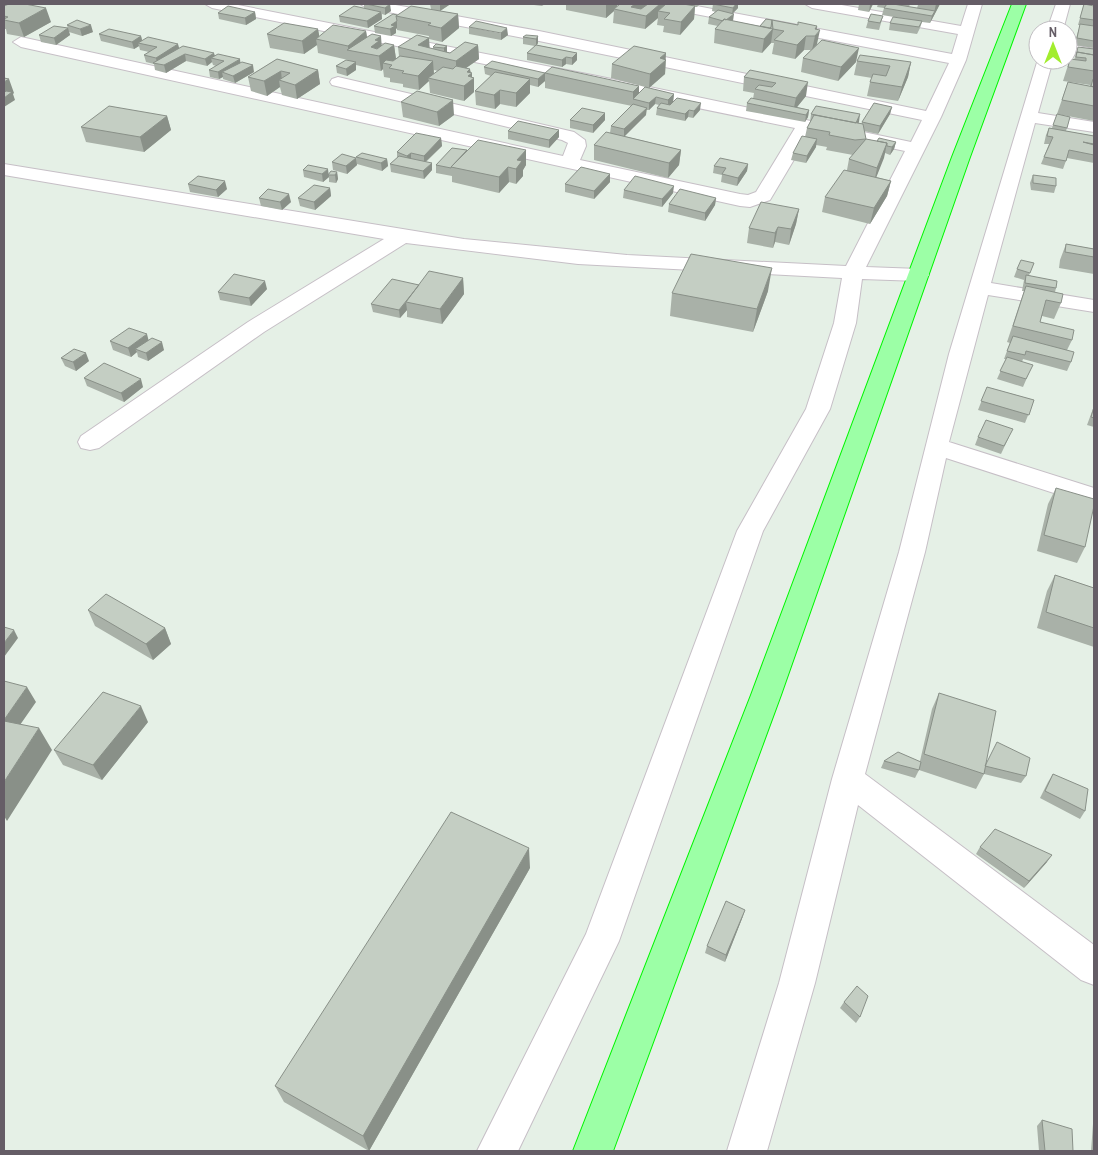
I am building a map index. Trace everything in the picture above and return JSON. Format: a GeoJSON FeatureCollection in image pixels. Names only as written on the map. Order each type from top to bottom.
{"type":"FeatureCollection","features":[{"type":"Feature","properties":{"kind":"highway"},"geometry":{"type":"LineString","coordinates":[[594,1151],[770,686],[1019,4]]}},
{"type":"Feature","properties":{"kind":"street"},"geometry":{"type":"LineString","coordinates":[[212,4],[597,80],[915,148]]}},
{"type":"Feature","properties":{"kind":"street"},"geometry":{"type":"LineString","coordinates":[[368,4],[549,38],[932,117]]}},
{"type":"Feature","properties":{"kind":"street"},"geometry":{"type":"LineString","coordinates":[[664,4],[958,60]]}},
{"type":"Feature","properties":{"kind":"street"},"geometry":{"type":"LineString","coordinates":[[812,4],[966,31]]}},
{"type":"Feature","properties":{"kind":"street"},"geometry":{"type":"LineString","coordinates":[[497,1151],[601,941],[750,530],[818,409],[845,323],[853,272],[932,117],[958,60],[974,4]]}},
{"type":"Feature","properties":{"kind":"street"},"geometry":{"type":"LineString","coordinates":[[1058,20],[1063,4]]}},
{"type":"Feature","properties":{"kind":"street"},"geometry":{"type":"LineString","coordinates":[[21,42],[569,164],[750,201],[763,196],[806,125]]}},
{"type":"Feature","properties":{"kind":"street"},"geometry":{"type":"LineString","coordinates":[[1078,51],[1094,54]]}},
{"type":"Feature","properties":{"kind":"street"},"geometry":{"type":"LineString","coordinates":[[747,1151],[797,983],[848,779],[912,552],[936,446],[1042,70]]}},
{"type":"Feature","properties":{"kind":"street"},"geometry":{"type":"LineString","coordinates":[[338,82],[568,136],[576,140],[577,146],[569,164]]}},
{"type":"Feature","properties":{"kind":"street"},"geometry":{"type":"LineString","coordinates":[[1028,117],[1094,127]]}},
{"type":"Feature","properties":{"kind":"street"},"geometry":{"type":"LineString","coordinates":[[4,169],[90,182],[310,222],[529,253],[625,262],[919,275]]}},
{"type":"Feature","properties":{"kind":"street"},"geometry":{"type":"LineString","coordinates":[[90,442],[256,327],[403,236]]}},
{"type":"Feature","properties":{"kind":"street"},"geometry":{"type":"LineString","coordinates":[[980,287],[1094,306]]}},
{"type":"Feature","properties":{"kind":"street"},"geometry":{"type":"LineString","coordinates":[[936,446],[1094,498]]}},
{"type":"Feature","properties":{"kind":"street"},"geometry":{"type":"LineString","coordinates":[[848,779],[1094,967]]}},
{"type":"Feature","properties":{"kind":"building"},"geometry":{"type":"Polygon","coordinates":[[[9,4],[25,4],[46,8],[19,23],[4,20],[8,17],[4,16],[4,6],[9,4]]]}},
{"type":"Feature","properties":{"kind":"building"},"geometry":{"type":"Polygon","coordinates":[[[366,4],[390,4],[385,8],[366,4]]]}},
{"type":"Feature","properties":{"kind":"building"},"geometry":{"type":"Polygon","coordinates":[[[620,4],[635,4],[631,7],[641,9],[648,4],[660,4],[646,16],[614,9],[620,4]]]}},
{"type":"Feature","properties":{"kind":"building"},"geometry":{"type":"Polygon","coordinates":[[[666,4],[695,6],[681,22],[664,19],[670,13],[658,11],[666,4]]]}},
{"type":"Feature","properties":{"kind":"building"},"geometry":{"type":"Polygon","coordinates":[[[713,4],[736,4],[733,8],[713,4]]]}},
{"type":"Feature","properties":{"kind":"building"},"geometry":{"type":"Polygon","coordinates":[[[887,4],[935,11],[932,16],[884,8],[887,4]]]}},
{"type":"Feature","properties":{"kind":"building"},"geometry":{"type":"Polygon","coordinates":[[[1084,4],[1094,6],[1094,20],[1080,18],[1084,4]]]}},
{"type":"Feature","properties":{"kind":"building"},"geometry":{"type":"Polygon","coordinates":[[[228,6],[255,12],[245,18],[218,13],[228,6]]]}},
{"type":"Feature","properties":{"kind":"building"},"geometry":{"type":"Polygon","coordinates":[[[354,6],[381,12],[367,21],[339,16],[354,6]]]}},
{"type":"Feature","properties":{"kind":"building"},"geometry":{"type":"Polygon","coordinates":[[[411,6],[458,14],[441,28],[428,25],[431,23],[396,16],[411,6]]]}},
{"type":"Feature","properties":{"kind":"building"},"geometry":{"type":"Polygon","coordinates":[[[718,10],[734,14],[723,21],[709,17],[718,10]]]}},
{"type":"Feature","properties":{"kind":"building"},"geometry":{"type":"Polygon","coordinates":[[[393,14],[397,15],[397,21],[391,25],[395,26],[390,29],[374,26],[393,14]]]}},
{"type":"Feature","properties":{"kind":"building"},"geometry":{"type":"Polygon","coordinates":[[[871,14],[883,16],[880,23],[868,21],[871,14]]]}},
{"type":"Feature","properties":{"kind":"building"},"geometry":{"type":"Polygon","coordinates":[[[893,17],[922,21],[919,27],[890,23],[893,17]]]}},
{"type":"Feature","properties":{"kind":"building"},"geometry":{"type":"Polygon","coordinates":[[[724,19],[773,29],[764,39],[715,29],[724,19]]]}},
{"type":"Feature","properties":{"kind":"building"},"geometry":{"type":"Polygon","coordinates":[[[766,19],[772,20],[770,28],[760,26],[766,19]]]}},
{"type":"Feature","properties":{"kind":"building"},"geometry":{"type":"Polygon","coordinates":[[[77,20],[91,25],[80,29],[67,25],[77,20]]]}},
{"type":"Feature","properties":{"kind":"building"},"geometry":{"type":"Polygon","coordinates":[[[772,20],[798,25],[798,22],[817,26],[815,29],[820,30],[815,36],[806,36],[797,45],[774,40],[784,31],[773,29],[772,20]]]}},
{"type":"Feature","properties":{"kind":"building"},"geometry":{"type":"Polygon","coordinates":[[[476,21],[507,28],[501,33],[469,27],[476,21]]]}},
{"type":"Feature","properties":{"kind":"building"},"geometry":{"type":"Polygon","coordinates":[[[284,23],[318,29],[302,41],[267,34],[284,23]]]}},
{"type":"Feature","properties":{"kind":"building"},"geometry":{"type":"Polygon","coordinates":[[[1080,24],[1094,26],[1094,41],[1078,38],[1080,24]]]}},
{"type":"Feature","properties":{"kind":"building"},"geometry":{"type":"Polygon","coordinates":[[[333,25],[366,31],[348,46],[316,39],[333,25]]]}},
{"type":"Feature","properties":{"kind":"building"},"geometry":{"type":"Polygon","coordinates":[[[54,26],[68,28],[54,38],[39,35],[54,26]]]}},
{"type":"Feature","properties":{"kind":"building"},"geometry":{"type":"Polygon","coordinates":[[[109,29],[141,36],[132,42],[99,34],[109,29]]]}},
{"type":"Feature","properties":{"kind":"building"},"geometry":{"type":"Polygon","coordinates":[[[372,34],[381,36],[375,40],[379,41],[371,47],[377,49],[385,43],[394,45],[379,56],[347,50],[372,34]]]}},
{"type":"Feature","properties":{"kind":"building"},"geometry":{"type":"Polygon","coordinates":[[[417,35],[429,38],[418,45],[450,53],[465,42],[478,45],[456,61],[398,47],[417,35]]]}},
{"type":"Feature","properties":{"kind":"building"},"geometry":{"type":"Polygon","coordinates":[[[526,35],[538,36],[536,39],[523,37],[526,35]]]}},
{"type":"Feature","properties":{"kind":"building"},"geometry":{"type":"Polygon","coordinates":[[[148,37],[178,44],[156,58],[144,55],[157,47],[138,43],[148,37]]]}},
{"type":"Feature","properties":{"kind":"building"},"geometry":{"type":"Polygon","coordinates":[[[822,40],[859,48],[841,67],[803,58],[822,40]]]}},
{"type":"Feature","properties":{"kind":"building"},"geometry":{"type":"Polygon","coordinates":[[[436,44],[447,46],[444,48],[433,47],[436,44]]]}},
{"type":"Feature","properties":{"kind":"building"},"geometry":{"type":"Polygon","coordinates":[[[536,45],[577,53],[572,58],[566,57],[562,60],[527,53],[536,45]]]}},
{"type":"Feature","properties":{"kind":"building"},"geometry":{"type":"Polygon","coordinates":[[[183,46],[214,53],[205,59],[185,54],[164,65],[153,63],[183,46]]]}},
{"type":"Feature","properties":{"kind":"building"},"geometry":{"type":"Polygon","coordinates":[[[634,46],[666,53],[660,58],[666,60],[650,74],[612,64],[634,46]]]}},
{"type":"Feature","properties":{"kind":"building"},"geometry":{"type":"Polygon","coordinates":[[[1078,47],[1094,49],[1094,55],[1078,52],[1078,47]]]}},
{"type":"Feature","properties":{"kind":"building"},"geometry":{"type":"Polygon","coordinates":[[[1078,52],[1094,55],[1094,71],[1078,69],[1078,60],[1086,61],[1086,58],[1078,57],[1078,52]]]}},
{"type":"Feature","properties":{"kind":"building"},"geometry":{"type":"Polygon","coordinates":[[[218,54],[240,59],[218,72],[209,70],[224,61],[211,58],[218,54]]]}},
{"type":"Feature","properties":{"kind":"building"},"geometry":{"type":"Polygon","coordinates":[[[860,55],[911,62],[902,87],[870,82],[873,74],[886,76],[890,66],[857,61],[860,55]]]}},
{"type":"Feature","properties":{"kind":"building"},"geometry":{"type":"Polygon","coordinates":[[[400,56],[433,61],[418,76],[402,73],[404,71],[389,68],[392,65],[383,63],[386,60],[393,61],[400,56]]]}},
{"type":"Feature","properties":{"kind":"building"},"geometry":{"type":"Polygon","coordinates":[[[277,59],[318,70],[295,85],[279,80],[290,73],[281,71],[264,81],[248,77],[277,59]]]}},
{"type":"Feature","properties":{"kind":"building"},"geometry":{"type":"Polygon","coordinates":[[[346,60],[356,62],[346,69],[336,66],[346,60]]]}},
{"type":"Feature","properties":{"kind":"building"},"geometry":{"type":"Polygon","coordinates":[[[492,61],[545,73],[538,79],[484,67],[492,61]]]}},
{"type":"Feature","properties":{"kind":"building"},"geometry":{"type":"Polygon","coordinates":[[[242,62],[253,65],[233,76],[222,72],[242,62]]]}},
{"type":"Feature","properties":{"kind":"building"},"geometry":{"type":"Polygon","coordinates":[[[456,66],[470,69],[467,72],[472,73],[468,76],[474,78],[464,86],[428,78],[443,67],[453,69],[456,66]]]}},
{"type":"Feature","properties":{"kind":"building"},"geometry":{"type":"Polygon","coordinates":[[[552,67],[639,86],[633,92],[545,73],[552,67]]]}},
{"type":"Feature","properties":{"kind":"building"},"geometry":{"type":"Polygon","coordinates":[[[750,70],[808,82],[796,98],[755,89],[759,85],[772,87],[776,83],[744,77],[750,70]]]}},
{"type":"Feature","properties":{"kind":"building"},"geometry":{"type":"Polygon","coordinates":[[[495,72],[530,79],[516,93],[500,90],[494,95],[475,91],[495,72]]]}},
{"type":"Feature","properties":{"kind":"building"},"geometry":{"type":"Polygon","coordinates":[[[1068,82],[1094,87],[1094,106],[1062,100],[1068,82]]]}},
{"type":"Feature","properties":{"kind":"building"},"geometry":{"type":"Polygon","coordinates":[[[645,87],[674,94],[668,100],[656,97],[649,103],[633,99],[645,87]]]}},
{"type":"Feature","properties":{"kind":"building"},"geometry":{"type":"Polygon","coordinates":[[[6,91],[12,92],[4,98],[4,93],[6,91]]]}},
{"type":"Feature","properties":{"kind":"building"},"geometry":{"type":"Polygon","coordinates":[[[417,91],[453,100],[437,112],[401,102],[417,91]]]}},
{"type":"Feature","properties":{"kind":"building"},"geometry":{"type":"Polygon","coordinates":[[[677,98],[701,103],[694,111],[689,110],[685,114],[657,108],[661,103],[670,105],[677,98]]]}},
{"type":"Feature","properties":{"kind":"building"},"geometry":{"type":"Polygon","coordinates":[[[751,98],[809,110],[806,115],[747,103],[751,98]]]}},
{"type":"Feature","properties":{"kind":"building"},"geometry":{"type":"Polygon","coordinates":[[[874,103],[892,107],[880,126],[862,122],[874,103]]]}},
{"type":"Feature","properties":{"kind":"building"},"geometry":{"type":"Polygon","coordinates":[[[633,104],[647,108],[624,129],[611,126],[633,104]]]}},
{"type":"Feature","properties":{"kind":"building"},"geometry":{"type":"Polygon","coordinates":[[[109,106],[167,116],[140,137],[81,127],[109,106]]]}},
{"type":"Feature","properties":{"kind":"building"},"geometry":{"type":"Polygon","coordinates":[[[816,106],[860,114],[856,123],[811,114],[816,106]]]}},
{"type":"Feature","properties":{"kind":"building"},"geometry":{"type":"Polygon","coordinates":[[[582,108],[605,113],[593,125],[570,120],[582,108]]]}},
{"type":"Feature","properties":{"kind":"building"},"geometry":{"type":"Polygon","coordinates":[[[1057,114],[1070,117],[1067,128],[1053,125],[1057,114]]]}},
{"type":"Feature","properties":{"kind":"building"},"geometry":{"type":"Polygon","coordinates":[[[814,115],[863,124],[866,139],[855,140],[829,135],[830,132],[807,128],[814,115]]]}},
{"type":"Feature","properties":{"kind":"building"},"geometry":{"type":"Polygon","coordinates":[[[518,121],[559,130],[549,140],[508,131],[518,121]]]}},
{"type":"Feature","properties":{"kind":"building"},"geometry":{"type":"Polygon","coordinates":[[[1049,128],[1094,136],[1094,144],[1083,142],[1094,145],[1094,155],[1069,150],[1066,161],[1044,157],[1053,137],[1047,136],[1049,128]]]}},
{"type":"Feature","properties":{"kind":"building"},"geometry":{"type":"Polygon","coordinates":[[[606,132],[681,150],[669,163],[594,145],[606,132]]]}},
{"type":"Feature","properties":{"kind":"building"},"geometry":{"type":"Polygon","coordinates":[[[416,133],[441,138],[424,156],[411,153],[407,156],[397,152],[416,133]]]}},
{"type":"Feature","properties":{"kind":"building"},"geometry":{"type":"Polygon","coordinates":[[[802,136],[817,139],[807,156],[793,153],[802,136]]]}},
{"type":"Feature","properties":{"kind":"building"},"geometry":{"type":"Polygon","coordinates":[[[879,138],[896,142],[892,147],[887,146],[887,143],[877,141],[879,138]]]}},
{"type":"Feature","properties":{"kind":"building"},"geometry":{"type":"Polygon","coordinates":[[[866,139],[887,143],[877,168],[849,159],[866,139]]]}},
{"type":"Feature","properties":{"kind":"building"},"geometry":{"type":"Polygon","coordinates":[[[478,140],[526,150],[517,160],[522,161],[516,169],[508,167],[499,177],[451,167],[478,140]]]}},
{"type":"Feature","properties":{"kind":"building"},"geometry":{"type":"Polygon","coordinates":[[[452,148],[467,150],[451,168],[436,165],[452,148]]]}},
{"type":"Feature","properties":{"kind":"building"},"geometry":{"type":"Polygon","coordinates":[[[362,153],[387,159],[381,163],[356,157],[362,153]]]}},
{"type":"Feature","properties":{"kind":"building"},"geometry":{"type":"Polygon","coordinates":[[[342,154],[356,158],[346,166],[332,162],[342,154]]]}},
{"type":"Feature","properties":{"kind":"building"},"geometry":{"type":"Polygon","coordinates":[[[399,156],[432,163],[423,171],[390,164],[399,156]]]}},
{"type":"Feature","properties":{"kind":"building"},"geometry":{"type":"Polygon","coordinates":[[[720,158],[748,164],[738,178],[722,174],[726,168],[714,166],[720,158]]]}},
{"type":"Feature","properties":{"kind":"building"},"geometry":{"type":"Polygon","coordinates":[[[308,165],[328,169],[322,174],[303,170],[308,165]]]}},
{"type":"Feature","properties":{"kind":"building"},"geometry":{"type":"Polygon","coordinates":[[[581,167],[610,174],[594,191],[565,184],[581,167]]]}},
{"type":"Feature","properties":{"kind":"building"},"geometry":{"type":"Polygon","coordinates":[[[844,170],[891,181],[874,208],[825,197],[844,170]]]}},
{"type":"Feature","properties":{"kind":"building"},"geometry":{"type":"Polygon","coordinates":[[[331,171],[337,172],[335,175],[328,175],[331,171]]]}},
{"type":"Feature","properties":{"kind":"building"},"geometry":{"type":"Polygon","coordinates":[[[1033,175],[1056,178],[1056,186],[1033,183],[1033,175]]]}},
{"type":"Feature","properties":{"kind":"building"},"geometry":{"type":"Polygon","coordinates":[[[198,176],[225,181],[216,190],[188,184],[198,176]]]}},
{"type":"Feature","properties":{"kind":"building"},"geometry":{"type":"Polygon","coordinates":[[[635,176],[674,186],[662,199],[624,190],[635,176]]]}},
{"type":"Feature","properties":{"kind":"building"},"geometry":{"type":"Polygon","coordinates":[[[314,185],[330,188],[314,202],[298,198],[314,185]]]}},
{"type":"Feature","properties":{"kind":"building"},"geometry":{"type":"Polygon","coordinates":[[[268,189],[289,194],[280,202],[259,198],[268,189]]]}},
{"type":"Feature","properties":{"kind":"building"},"geometry":{"type":"Polygon","coordinates":[[[680,189],[716,198],[705,213],[669,204],[680,189]]]}},
{"type":"Feature","properties":{"kind":"building"},"geometry":{"type":"Polygon","coordinates":[[[761,202],[799,209],[791,229],[778,227],[775,233],[749,228],[761,202]]]}},
{"type":"Feature","properties":{"kind":"building"},"geometry":{"type":"Polygon","coordinates":[[[1066,244],[1094,249],[1094,257],[1065,252],[1066,244]]]}},
{"type":"Feature","properties":{"kind":"building"},"geometry":{"type":"Polygon","coordinates":[[[691,254],[772,268],[757,309],[672,293],[691,254]]]}},
{"type":"Feature","properties":{"kind":"building"},"geometry":{"type":"Polygon","coordinates":[[[1021,260],[1034,263],[1030,273],[1017,269],[1021,260]]]}},
{"type":"Feature","properties":{"kind":"building"},"geometry":{"type":"Polygon","coordinates":[[[429,271],[463,278],[440,309],[406,302],[429,271]]]}},
{"type":"Feature","properties":{"kind":"building"},"geometry":{"type":"Polygon","coordinates":[[[234,274],[265,281],[249,298],[218,292],[234,274]]]}},
{"type":"Feature","properties":{"kind":"building"},"geometry":{"type":"Polygon","coordinates":[[[1026,275],[1057,281],[1056,288],[1025,283],[1026,275]]]}},
{"type":"Feature","properties":{"kind":"building"},"geometry":{"type":"Polygon","coordinates":[[[392,279],[419,285],[399,310],[371,304],[392,279]]]}},
{"type":"Feature","properties":{"kind":"building"},"geometry":{"type":"Polygon","coordinates":[[[1026,286],[1063,294],[1061,303],[1046,300],[1040,322],[1074,330],[1072,340],[1013,326],[1026,286]]]}},
{"type":"Feature","properties":{"kind":"building"},"geometry":{"type":"Polygon","coordinates":[[[129,328],[147,334],[128,348],[110,341],[129,328]]]}},
{"type":"Feature","properties":{"kind":"building"},"geometry":{"type":"Polygon","coordinates":[[[1013,336],[1074,352],[1071,362],[1026,351],[1025,355],[1007,351],[1013,336]]]}},
{"type":"Feature","properties":{"kind":"building"},"geometry":{"type":"Polygon","coordinates":[[[152,338],[162,342],[146,353],[135,349],[152,338]]]}},
{"type":"Feature","properties":{"kind":"building"},"geometry":{"type":"Polygon","coordinates":[[[74,349],[86,353],[73,362],[61,358],[74,349]]]}},
{"type":"Feature","properties":{"kind":"building"},"geometry":{"type":"Polygon","coordinates":[[[1007,357],[1033,365],[1026,379],[1000,371],[1007,357]]]}},
{"type":"Feature","properties":{"kind":"building"},"geometry":{"type":"Polygon","coordinates":[[[104,363],[141,379],[121,393],[84,378],[104,363]]]}},
{"type":"Feature","properties":{"kind":"building"},"geometry":{"type":"Polygon","coordinates":[[[987,387],[1034,400],[1029,415],[981,401],[987,387]]]}},
{"type":"Feature","properties":{"kind":"building"},"geometry":{"type":"Polygon","coordinates":[[[1094,407],[1094,418],[1091,417],[1094,407]]]}},
{"type":"Feature","properties":{"kind":"building"},"geometry":{"type":"Polygon","coordinates":[[[986,420],[1013,429],[1004,446],[978,437],[986,420]]]}},
{"type":"Feature","properties":{"kind":"building"},"geometry":{"type":"Polygon","coordinates":[[[1056,488],[1094,499],[1085,547],[1044,535],[1056,488]]]}},
{"type":"Feature","properties":{"kind":"building"},"geometry":{"type":"Polygon","coordinates":[[[1055,575],[1094,588],[1094,628],[1046,612],[1055,575]]]}},
{"type":"Feature","properties":{"kind":"building"},"geometry":{"type":"Polygon","coordinates":[[[106,594],[165,628],[146,644],[88,610],[106,594]]]}},
{"type":"Feature","properties":{"kind":"building"},"geometry":{"type":"Polygon","coordinates":[[[4,627],[14,630],[4,643],[4,627]]]}},
{"type":"Feature","properties":{"kind":"building"},"geometry":{"type":"Polygon","coordinates":[[[4,681],[27,687],[4,720],[4,681]]]}},
{"type":"Feature","properties":{"kind":"building"},"geometry":{"type":"Polygon","coordinates":[[[103,692],[141,706],[93,765],[54,750],[103,692]]]}},
{"type":"Feature","properties":{"kind":"building"},"geometry":{"type":"Polygon","coordinates":[[[939,693],[996,711],[984,774],[924,754],[939,693]]]}},
{"type":"Feature","properties":{"kind":"building"},"geometry":{"type":"Polygon","coordinates":[[[4,721],[39,728],[4,782],[4,721]]]}},
{"type":"Feature","properties":{"kind":"building"},"geometry":{"type":"Polygon","coordinates":[[[997,742],[1030,758],[1026,776],[985,766],[997,742]]]}},
{"type":"Feature","properties":{"kind":"building"},"geometry":{"type":"Polygon","coordinates":[[[898,752],[921,762],[919,770],[884,761],[898,752]]]}},
{"type":"Feature","properties":{"kind":"building"},"geometry":{"type":"Polygon","coordinates":[[[1053,774],[1088,789],[1085,811],[1045,791],[1053,774]]]}},
{"type":"Feature","properties":{"kind":"building"},"geometry":{"type":"Polygon","coordinates":[[[451,812],[529,848],[363,1136],[275,1086],[451,812]]]}},
{"type":"Feature","properties":{"kind":"building"},"geometry":{"type":"Polygon","coordinates":[[[995,829],[1052,855],[1029,881],[980,847],[995,829]]]}},
{"type":"Feature","properties":{"kind":"building"},"geometry":{"type":"Polygon","coordinates":[[[726,901],[745,910],[726,955],[707,946],[726,901]]]}},
{"type":"Feature","properties":{"kind":"building"},"geometry":{"type":"Polygon","coordinates":[[[857,986],[868,996],[860,1017],[844,1002],[857,986]]]}},
{"type":"Feature","properties":{"kind":"building"},"geometry":{"type":"Polygon","coordinates":[[[1042,1120],[1072,1129],[1073,1151],[1045,1151],[1042,1120]]]}}]}
